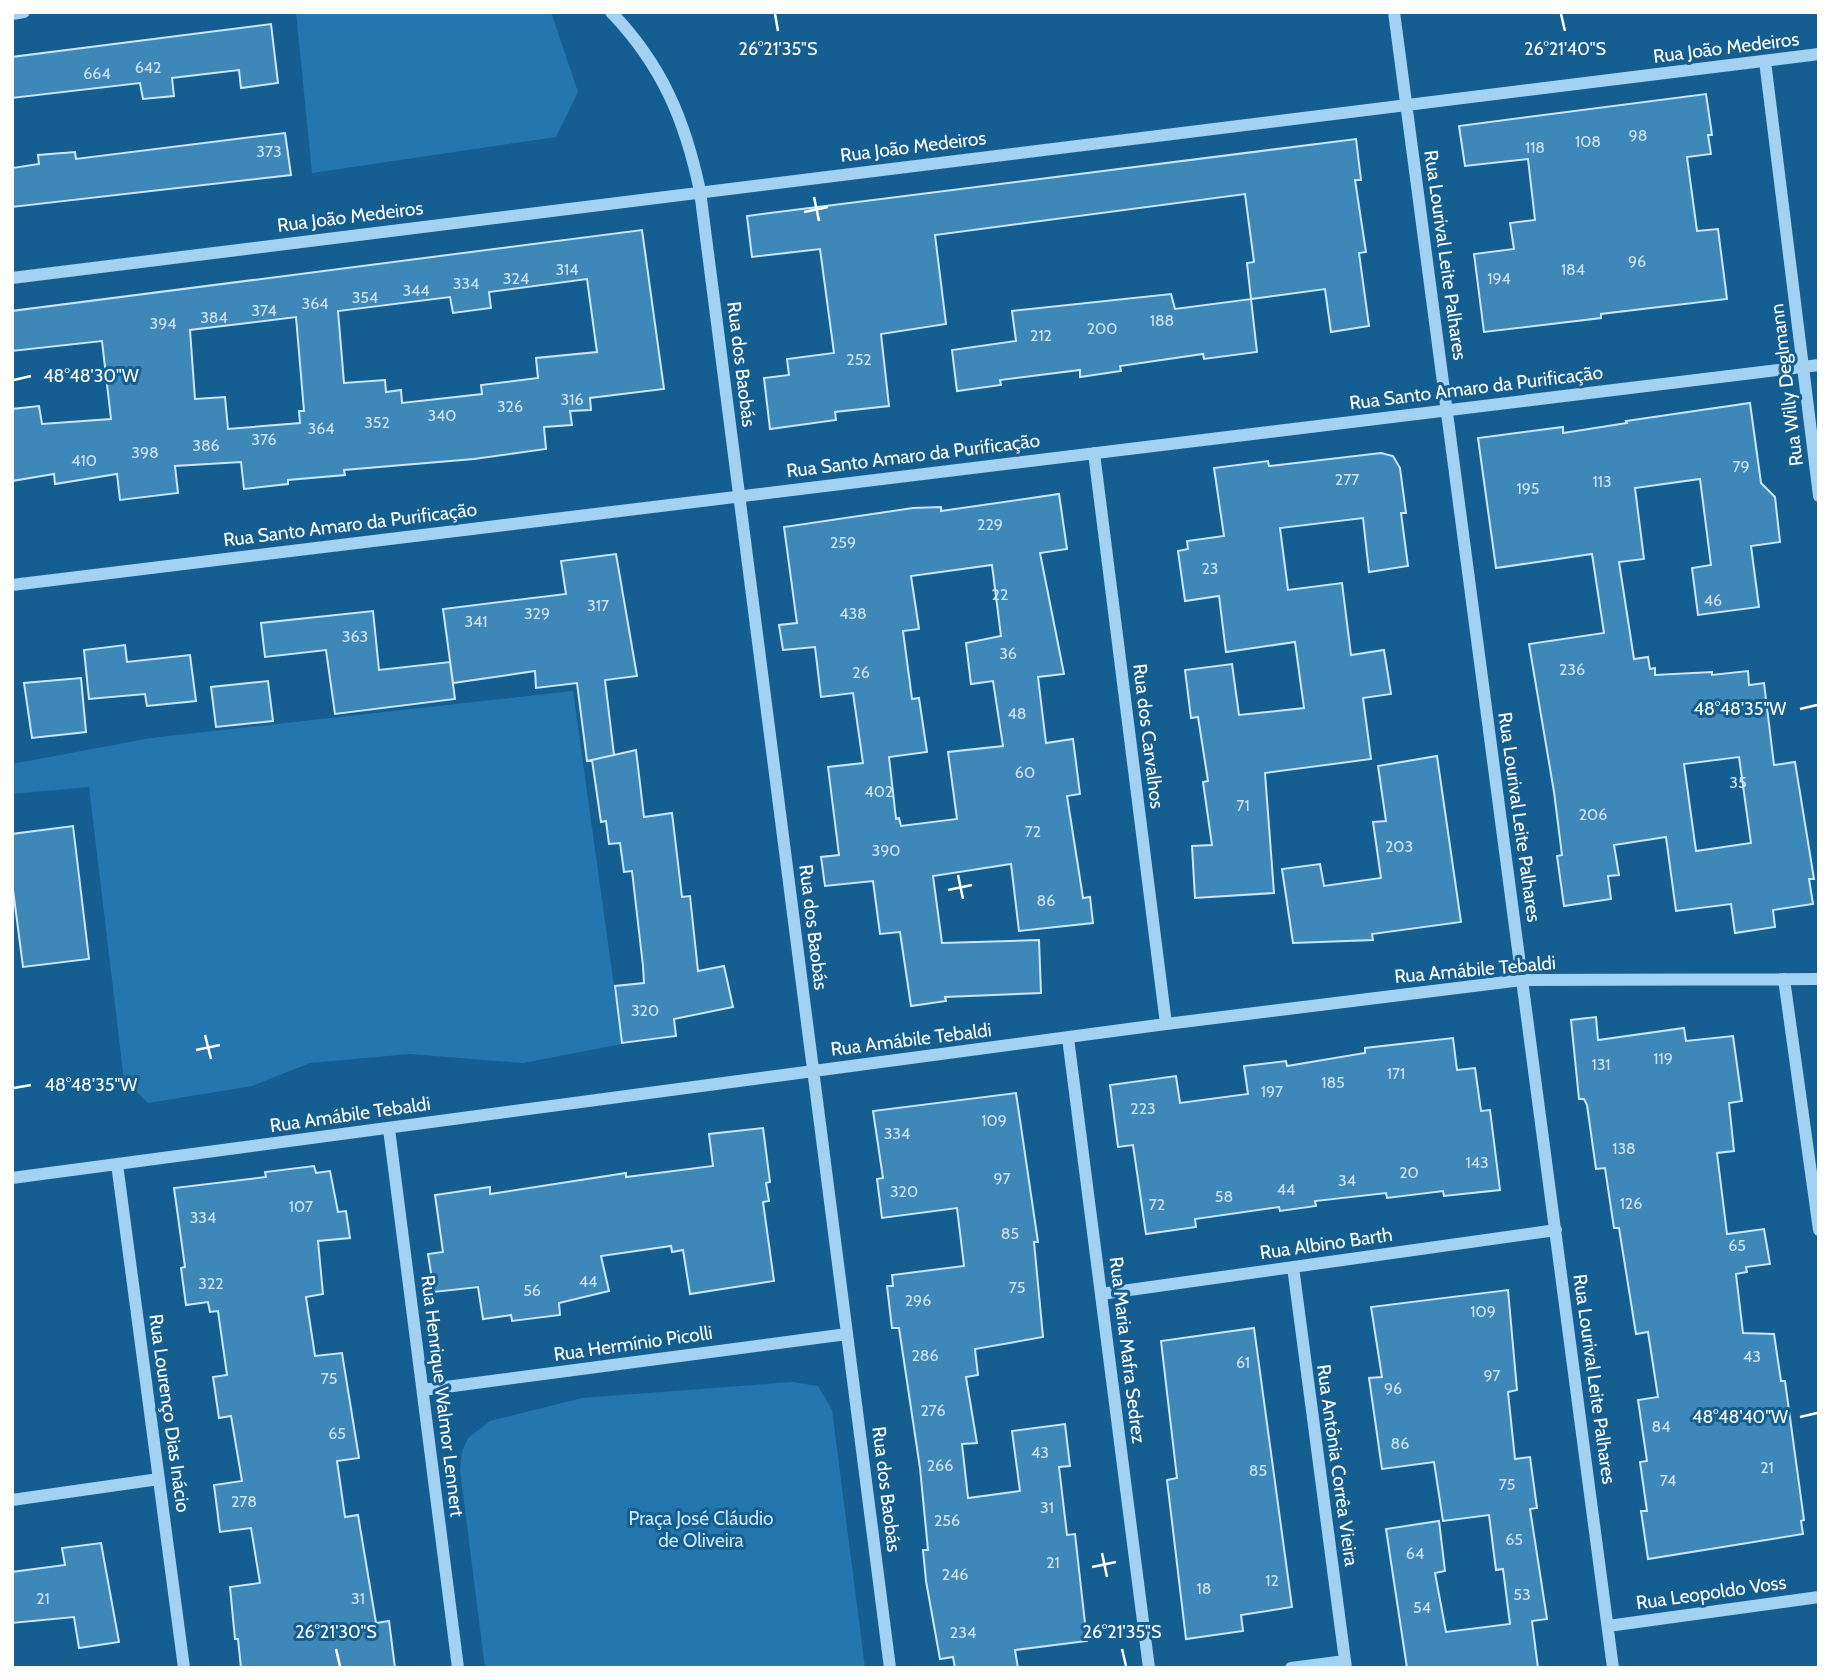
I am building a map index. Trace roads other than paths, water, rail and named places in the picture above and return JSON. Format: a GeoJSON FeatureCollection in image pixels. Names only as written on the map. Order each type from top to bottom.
{"type":"FeatureCollection","features":[{"type":"Feature","properties":{"kind":"street"},"geometry":{"type":"LineString","coordinates":[[12,14],[24,12]]}},
{"type":"Feature","properties":{"kind":"street","name":"Rua dos Baobás"},"geometry":{"type":"LineString","coordinates":[[611,12],[639,41],[668,90],[690,144],[700,191],[890,1668]]}},
{"type":"Feature","properties":{"kind":"street","name":"Rua Lourival Leite Palhares"},"geometry":{"type":"LineString","coordinates":[[1394,12],[1614,1668]]}},
{"type":"Feature","properties":{"kind":"street","name":"Rua João Medeiros"},"geometry":{"type":"LineString","coordinates":[[12,278],[1819,54]]}},
{"type":"Feature","properties":{"kind":"street","name":"Rua Willy Deglmann"},"geometry":{"type":"LineString","coordinates":[[1765,61],[1819,496]]}},
{"type":"Feature","properties":{"kind":"street","name":"Rua Santo Amaro da Purificação"},"geometry":{"type":"LineString","coordinates":[[12,585],[1819,365]]}},
{"type":"Feature","properties":{"kind":"street","name":"Rua dos Carvalhos"},"geometry":{"type":"LineString","coordinates":[[1094,453],[1166,1024]]}},
{"type":"Feature","properties":{"kind":"street"},"geometry":{"type":"LineString","coordinates":[[1784,979],[1819,1230]]}},
{"type":"Feature","properties":{"kind":"street","name":"Rua Amábile Tebaldi"},"geometry":{"type":"LineString","coordinates":[[12,1178],[1166,1024],[1522,980],[1819,979]]}},
{"type":"Feature","properties":{"kind":"street","name":"Rua Maria Mafra Sedrez"},"geometry":{"type":"LineString","coordinates":[[1068,1038],[1149,1668]]}},
{"type":"Feature","properties":{"kind":"street","name":"Rua Henrique Walmor Lennert"},"geometry":{"type":"LineString","coordinates":[[389,1129],[458,1668]]}},
{"type":"Feature","properties":{"kind":"street","name":"Rua Lourenço Dias Inácio"},"geometry":{"type":"LineString","coordinates":[[117,1164],[184,1668]]}},
{"type":"Feature","properties":{"kind":"street","name":"Rua Albino Barth"},"geometry":{"type":"LineString","coordinates":[[1101,1294],[1556,1230]]}},
{"type":"Feature","properties":{"kind":"street","name":"Rua Antônia Corrêa Vieira"},"geometry":{"type":"LineString","coordinates":[[1293,1267],[1345,1664]]}},
{"type":"Feature","properties":{"kind":"street","name":"Rua Hermínio Picolli"},"geometry":{"type":"LineString","coordinates":[[423,1390],[847,1334]]}},
{"type":"Feature","properties":{"kind":"street"},"geometry":{"type":"LineString","coordinates":[[12,1500],[159,1479]]}},
{"type":"Feature","properties":{"kind":"street","name":"Rua Leopoldo Voss"},"geometry":{"type":"LineString","coordinates":[[1608,1626],[1819,1597]]}},
{"type":"Feature","properties":{"kind":"street"},"geometry":{"type":"LineString","coordinates":[[1291,1668],[1345,1664]]}},
{"type":"Feature","properties":{"kind":"park label","name":"Praça José Cláudio de Oliveira"},"geometry":{"type":"Point","coordinates":[701,1529]}}]}
